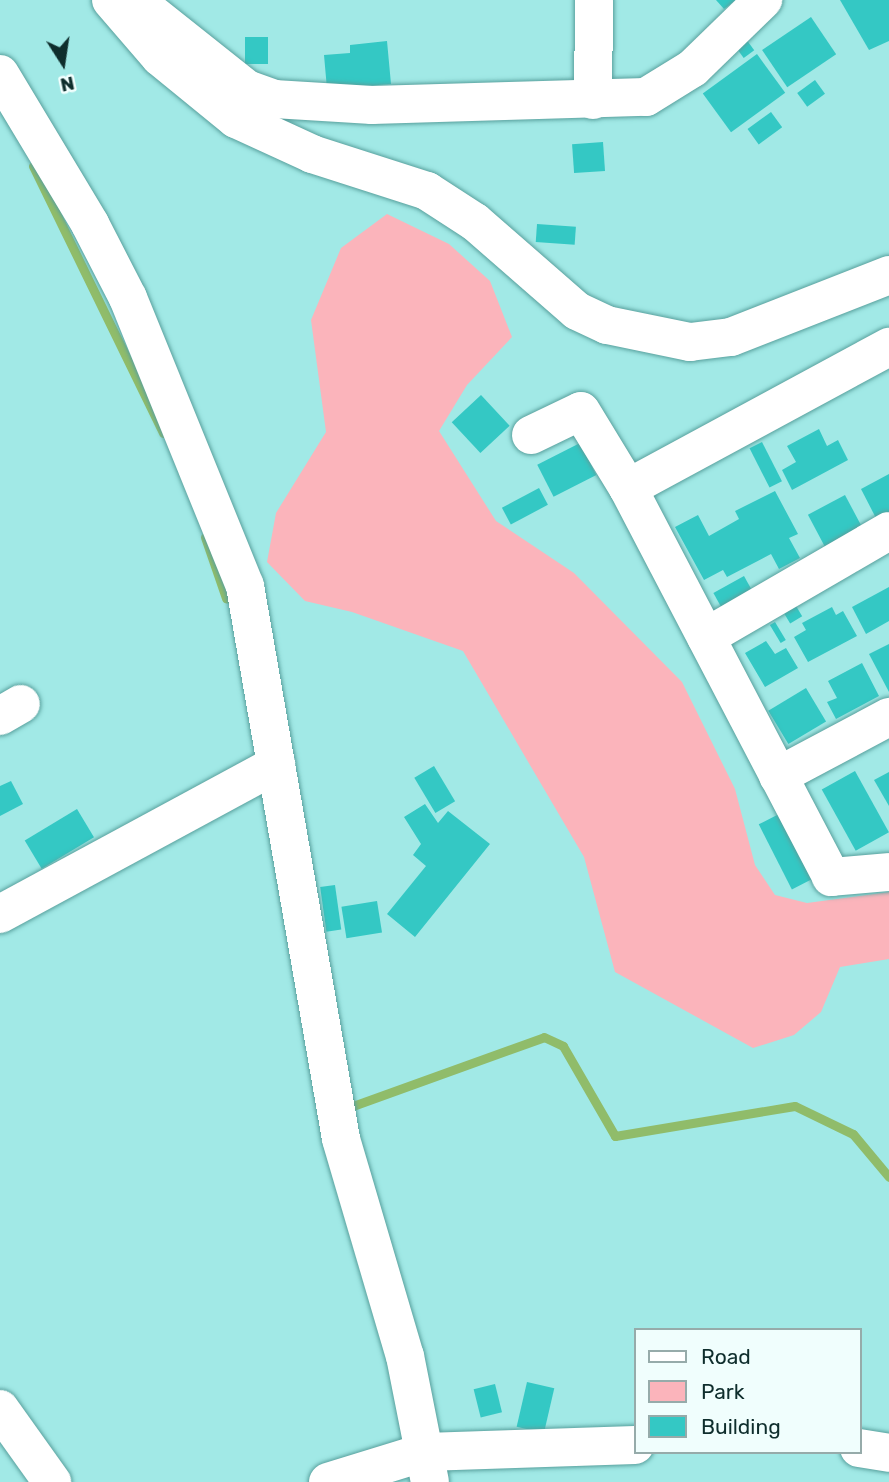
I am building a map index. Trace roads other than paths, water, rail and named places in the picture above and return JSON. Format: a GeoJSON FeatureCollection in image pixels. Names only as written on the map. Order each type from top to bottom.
{"type":"FeatureCollection","features":[{"type":"Feature","properties":{"kind":"street"},"geometry":{"type":"LineString","coordinates":[[111,0],[160,57],[236,118],[312,154],[427,191],[475,222],[577,312],[607,325],[690,342],[731,337],[889,275]]}},
{"type":"Feature","properties":{"kind":"street"},"geometry":{"type":"LineString","coordinates":[[135,0],[247,89],[274,99],[372,105],[646,97],[676,82],[763,0]]}},
{"type":"Feature","properties":{"kind":"street"},"geometry":{"type":"LineString","coordinates":[[593,100],[594,0]]}},
{"type":"Feature","properties":{"kind":"street"},"geometry":{"type":"LineString","coordinates":[[0,74],[90,224],[128,298],[244,586],[341,1139],[405,1356],[428,1467]]}},
{"type":"Feature","properties":{"kind":"street"},"geometry":{"type":"LineString","coordinates":[[628,488],[889,347]]}},
{"type":"Feature","properties":{"kind":"street"},"geometry":{"type":"LineString","coordinates":[[531,435],[581,411],[628,488],[831,877],[889,872]]}},
{"type":"Feature","properties":{"kind":"street"},"geometry":{"type":"LineString","coordinates":[[706,637],[889,531]]}},
{"type":"Feature","properties":{"kind":"street"},"geometry":{"type":"LineString","coordinates":[[778,776],[889,717]]}},
{"type":"Feature","properties":{"kind":"street"},"geometry":{"type":"LineString","coordinates":[[3,905],[276,765]]}},
{"type":"Feature","properties":{"kind":"street"},"geometry":{"type":"LineString","coordinates":[[0,1409],[52,1482]]}},
{"type":"Feature","properties":{"kind":"street"},"geometry":{"type":"LineString","coordinates":[[328,1482],[428,1467],[634,1445]]}},
{"type":"Feature","properties":{"kind":"street"},"geometry":{"type":"LineString","coordinates":[[861,1448],[889,1453]]}},
{"type":"Feature","properties":{"kind":"waterway"},"geometry":{"type":"LineString","coordinates":[[33,166],[163,433]]}},
{"type":"Feature","properties":{"kind":"waterway"},"geometry":{"type":"LineString","coordinates":[[205,537],[226,598]]}},
{"type":"Feature","properties":{"kind":"waterway"},"geometry":{"type":"LineString","coordinates":[[350,1102],[350,1107],[544,1037],[563,1046],[615,1136],[795,1106],[853,1134],[889,1177]]}}]}
